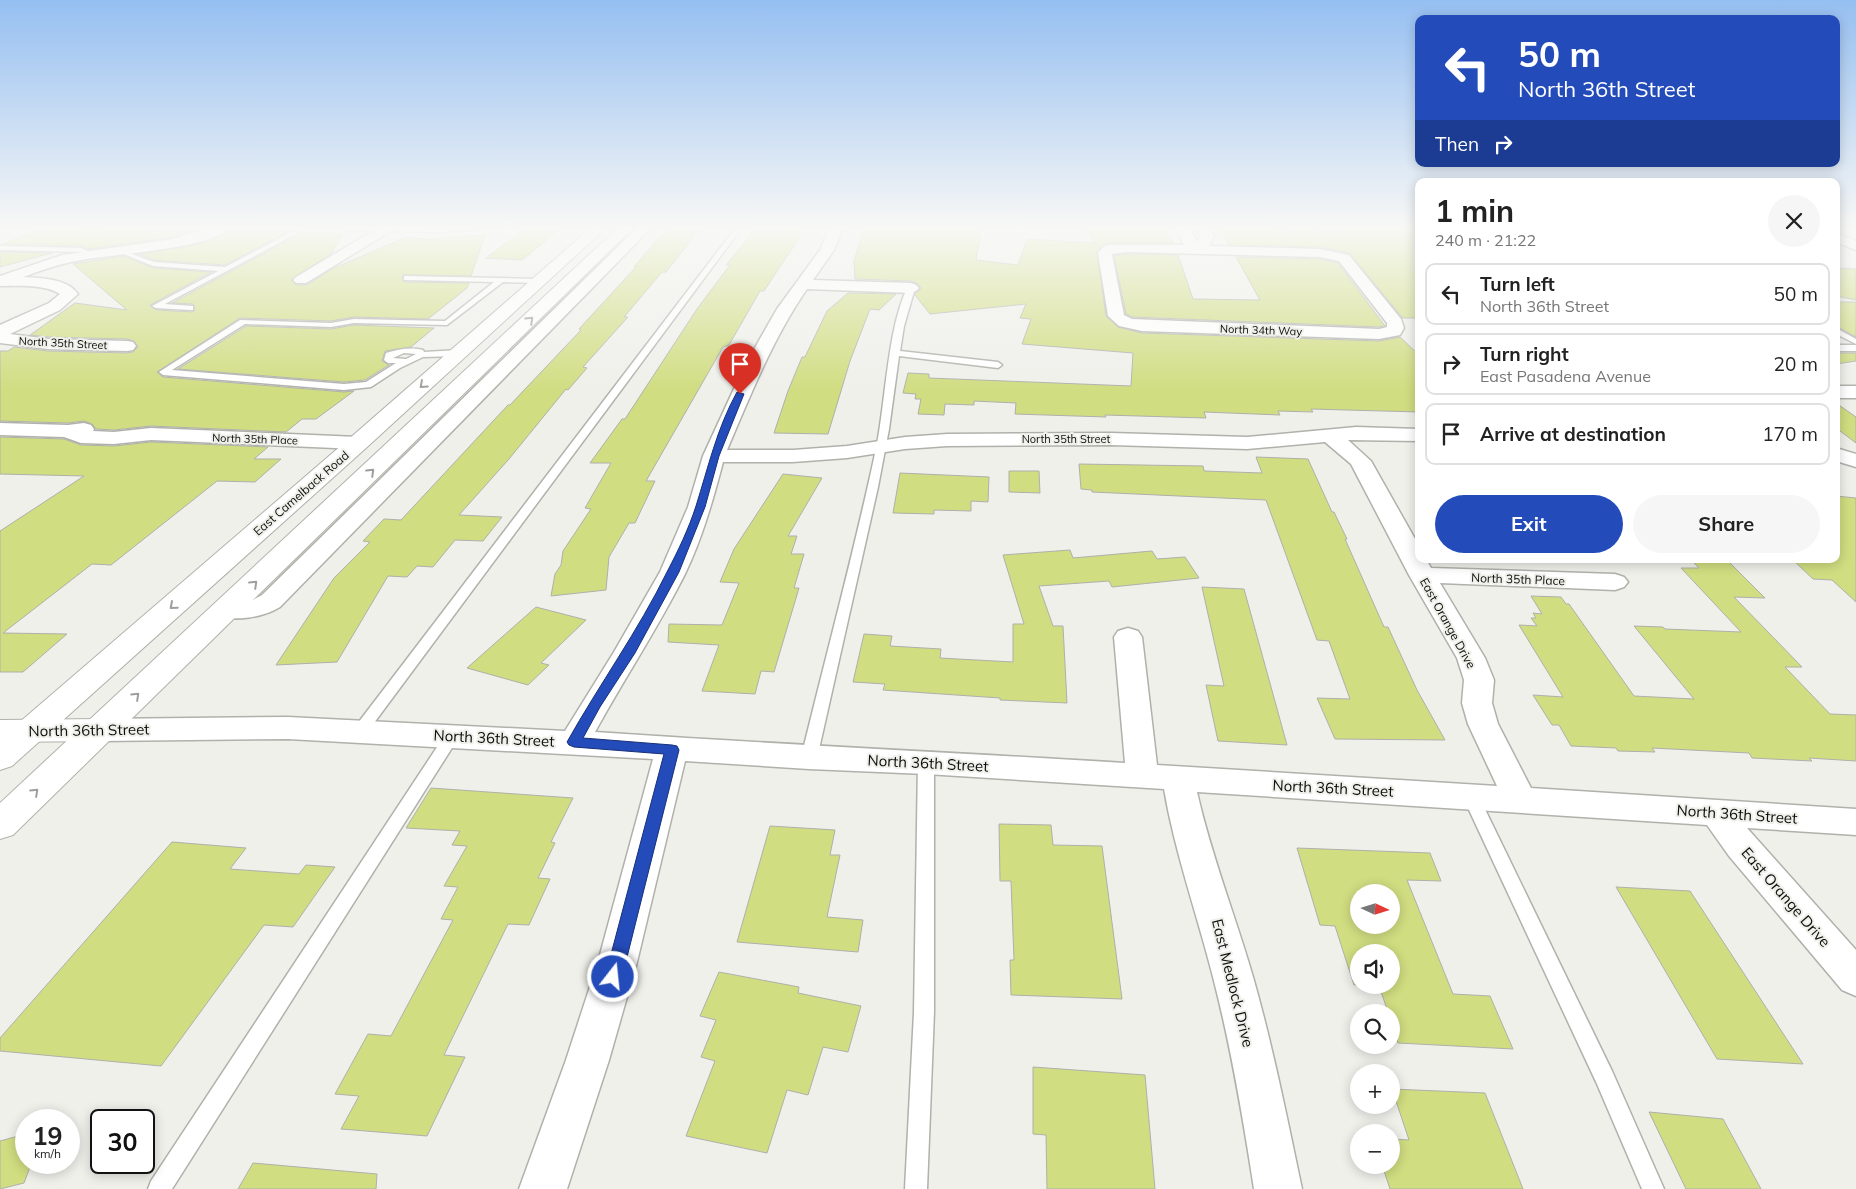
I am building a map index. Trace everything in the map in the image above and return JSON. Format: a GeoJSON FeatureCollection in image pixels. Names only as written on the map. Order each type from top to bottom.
{"type":"FeatureCollection","features":[{"type":"Feature","properties":{"kind":"main road","name":"East Camelback Road"},"geometry":{"type":"LineString","coordinates":[[0,758],[15,731],[358,443],[539,281]]}},
{"type":"Feature","properties":{"kind":"main road"},"geometry":{"type":"LineString","coordinates":[[0,826],[226,610],[506,354],[575,281]]}},
{"type":"Feature","properties":{"kind":"main road"},"geometry":{"type":"LineString","coordinates":[[459,352],[506,354]]}},
{"type":"Feature","properties":{"kind":"main road","name":"North 36th Street"},"geometry":{"type":"LineString","coordinates":[[15,731],[100,730]]}},
{"type":"Feature","properties":{"kind":"street","name":"North 35th Street"},"geometry":{"type":"LineString","coordinates":[[0,333],[24,319],[62,303],[70,294],[59,287],[46,284],[7,281]]}},
{"type":"Feature","properties":{"kind":"street"},"geometry":{"type":"LineString","coordinates":[[506,354],[585,281]]}},
{"type":"Feature","properties":{"kind":"street"},"geometry":{"type":"LineString","coordinates":[[574,742],[594,706],[628,653],[673,572],[700,507],[714,456],[752,367],[785,309],[805,281]]}},
{"type":"Feature","properties":{"kind":"street","name":"North 34th Way"},"geometry":{"type":"LineString","coordinates":[[1109,281],[1116,316],[1119,320],[1129,324],[1379,334],[1394,331],[1396,328],[1395,323],[1363,281]]}},
{"type":"Feature","properties":{"kind":"street"},"geometry":{"type":"LineString","coordinates":[[803,284],[911,288]]}},
{"type":"Feature","properties":{"kind":"street","name":"North 35th Street"},"geometry":{"type":"LineString","coordinates":[[0,338],[48,344],[127,346]]}},
{"type":"Feature","properties":{"kind":"street"},"geometry":{"type":"LineString","coordinates":[[1840,392],[1856,392]]}},
{"type":"Feature","properties":{"kind":"street","name":"North 35th Place"},"geometry":{"type":"LineString","coordinates":[[0,429],[68,431],[82,437],[114,438],[151,434],[358,443]]}},
{"type":"Feature","properties":{"kind":"street","name":"North 35th Street"},"geometry":{"type":"LineString","coordinates":[[714,456],[802,455],[847,452],[938,440],[1111,439],[1247,443],[1356,433],[1415,435]]}},
{"type":"Feature","properties":{"kind":"street","name":"East Orange Drive"},"geometry":{"type":"LineString","coordinates":[[1329,435],[1360,461],[1415,561]]}},
{"type":"Feature","properties":{"kind":"street"},"geometry":{"type":"LineString","coordinates":[[1840,455],[1856,461]]}},
{"type":"Feature","properties":{"kind":"street","name":"East Orange Drive"},"geometry":{"type":"LineString","coordinates":[[1416,563],[1471,658],[1479,680],[1477,703],[1482,724],[1520,800]]}},
{"type":"Feature","properties":{"kind":"street","name":"North 35th Place"},"geometry":{"type":"LineString","coordinates":[[1422,574],[1615,582]]}},
{"type":"Feature","properties":{"kind":"street","name":"East Medlock Drive"},"geometry":{"type":"LineString","coordinates":[[1128,637],[1160,778],[1184,812],[1234,978],[1264,1111],[1278,1189]]}},
{"type":"Feature","properties":{"kind":"street","name":"North 36th Street"},"geometry":{"type":"LineString","coordinates":[[100,730],[288,728],[574,742],[809,758],[926,762],[1856,822]]}},
{"type":"Feature","properties":{"kind":"street"},"geometry":{"type":"LineString","coordinates":[[543,1189],[574,1106],[604,1010],[627,928],[659,794],[672,750]]}},
{"type":"Feature","properties":{"kind":"street","name":"East Orange Drive"},"geometry":{"type":"LineString","coordinates":[[1718,814],[1741,846],[1856,978]]}},
{"type":"Feature","properties":{"kind":"lane"},"geometry":{"type":"LineString","coordinates":[[190,308],[156,306],[203,281]]}},
{"type":"Feature","properties":{"kind":"lane"},"geometry":{"type":"LineString","coordinates":[[459,352],[420,355],[406,361],[368,385],[344,387],[163,372],[243,322],[331,325],[354,321],[448,323],[499,281]]}},
{"type":"Feature","properties":{"kind":"lane"},"geometry":{"type":"LineString","coordinates":[[360,731],[698,281]]}},
{"type":"Feature","properties":{"kind":"lane"},"geometry":{"type":"LineString","coordinates":[[809,758],[882,447],[896,353],[907,298],[911,288]]}},
{"type":"Feature","properties":{"kind":"lane"},"geometry":{"type":"LineString","coordinates":[[1840,332],[1856,342]]}},
{"type":"Feature","properties":{"kind":"lane"},"geometry":{"type":"LineString","coordinates":[[1840,348],[1856,348]]}},
{"type":"Feature","properties":{"kind":"lane"},"geometry":{"type":"LineString","coordinates":[[406,361],[388,360],[390,355],[400,351],[413,350],[420,352],[420,355]]}},
{"type":"Feature","properties":{"kind":"lane"},"geometry":{"type":"LineString","coordinates":[[896,353],[998,365]]}},
{"type":"Feature","properties":{"kind":"lane"},"geometry":{"type":"LineString","coordinates":[[159,1189],[452,736]]}},
{"type":"Feature","properties":{"kind":"lane"},"geometry":{"type":"LineString","coordinates":[[916,1189],[924,1012],[926,762]]}},
{"type":"Feature","properties":{"kind":"lane"},"geometry":{"type":"LineString","coordinates":[[1471,797],[1605,1078],[1653,1189]]}},
{"type":"Feature","properties":{"kind":"building"},"geometry":{"type":"Polygon","coordinates":[[[94,281],[193,281],[150,305],[156,310],[193,312],[195,310],[193,304],[172,303],[212,281],[292,281],[296,285],[307,285],[312,281],[469,283],[467,288],[428,319],[354,317],[331,321],[240,318],[157,372],[163,377],[344,392],[354,391],[316,419],[302,419],[286,432],[151,426],[114,430],[96,429],[92,424],[84,421],[68,423],[0,421],[0,351],[8,351],[14,347],[48,351],[127,353],[133,352],[138,347],[134,341],[127,339],[30,335],[75,303],[127,310],[94,281]]]}},
{"type":"Feature","properties":{"kind":"building"},"geometry":{"type":"Polygon","coordinates":[[[623,281],[654,281],[624,317],[628,317],[583,367],[587,368],[568,390],[566,389],[509,459],[459,515],[502,517],[483,541],[455,540],[433,567],[417,566],[407,577],[388,576],[337,662],[276,665],[334,578],[370,542],[363,541],[384,519],[401,520],[581,330],[579,329],[623,281]]]}},
{"type":"Feature","properties":{"kind":"building"},"geometry":{"type":"Polygon","coordinates":[[[718,281],[770,281],[764,291],[760,291],[729,345],[723,347],[646,481],[655,481],[635,523],[629,523],[609,557],[606,590],[551,596],[555,574],[561,565],[563,551],[591,509],[585,508],[611,463],[590,463],[622,419],[625,419],[697,309],[718,281]]]}},
{"type":"Feature","properties":{"kind":"building"},"geometry":{"type":"Polygon","coordinates":[[[912,281],[1101,281],[1106,316],[1118,327],[1142,333],[1379,341],[1400,337],[1415,351],[1415,412],[1311,409],[1313,412],[1278,411],[1280,415],[1204,412],[1206,418],[1105,415],[1106,417],[1015,414],[1016,403],[974,401],[974,405],[945,404],[944,415],[918,414],[921,399],[915,399],[916,394],[903,393],[908,373],[929,374],[929,378],[1131,386],[1133,353],[1022,344],[1031,319],[1020,318],[1026,304],[930,314],[915,295],[921,288],[917,283],[912,281]]]}},
{"type":"Feature","properties":{"kind":"building"},"geometry":{"type":"Polygon","coordinates":[[[1119,281],[1187,281],[1193,299],[1260,300],[1250,281],[1352,281],[1385,326],[1132,317],[1126,314],[1119,281]]]}},
{"type":"Feature","properties":{"kind":"building"},"geometry":{"type":"Polygon","coordinates":[[[1373,281],[1415,281],[1415,318],[1403,318],[1373,281]]]}},
{"type":"Feature","properties":{"kind":"building"},"geometry":{"type":"Polygon","coordinates":[[[1840,281],[1856,281],[1856,300],[1840,297],[1840,281]]]}},
{"type":"Feature","properties":{"kind":"building"},"geometry":{"type":"Polygon","coordinates":[[[848,293],[896,294],[879,310],[870,309],[850,361],[828,434],[774,433],[802,357],[805,357],[827,311],[848,293]]]}},
{"type":"Feature","properties":{"kind":"building"},"geometry":{"type":"Polygon","coordinates":[[[1840,302],[1856,302],[1856,337],[1840,328],[1840,302]]]}},
{"type":"Feature","properties":{"kind":"building"},"geometry":{"type":"Polygon","coordinates":[[[354,325],[434,328],[411,347],[385,351],[382,361],[389,365],[365,380],[344,382],[178,369],[246,326],[331,329],[354,325]]]}},
{"type":"Feature","properties":{"kind":"building"},"geometry":{"type":"Polygon","coordinates":[[[1840,353],[1856,353],[1856,361],[1840,363],[1840,353]]]}},
{"type":"Feature","properties":{"kind":"building"},"geometry":{"type":"Polygon","coordinates":[[[1840,406],[1856,417],[1856,443],[1840,431],[1840,406]]]}},
{"type":"Feature","properties":{"kind":"building"},"geometry":{"type":"Polygon","coordinates":[[[0,437],[64,439],[81,445],[114,446],[151,442],[268,447],[254,459],[281,459],[255,482],[217,481],[111,565],[92,564],[3,633],[67,634],[23,672],[0,672],[0,531],[84,476],[0,474],[0,437]]]}},
{"type":"Feature","properties":{"kind":"building"},"geometry":{"type":"Polygon","coordinates":[[[1256,457],[1308,459],[1332,512],[1334,512],[1347,539],[1345,539],[1384,627],[1388,627],[1417,690],[1445,740],[1335,739],[1317,698],[1350,699],[1329,641],[1317,640],[1266,500],[1092,492],[1092,490],[1081,489],[1079,464],[1203,466],[1204,471],[1262,473],[1256,457]]]}},
{"type":"Feature","properties":{"kind":"building"},"geometry":{"type":"Polygon","coordinates":[[[1009,471],[1039,471],[1040,493],[1009,492],[1009,471]]]}},
{"type":"Feature","properties":{"kind":"building"},"geometry":{"type":"Polygon","coordinates":[[[900,473],[989,477],[988,502],[971,501],[971,511],[934,510],[934,514],[893,513],[900,473]]]}},
{"type":"Feature","properties":{"kind":"building"},"geometry":{"type":"Polygon","coordinates":[[[783,474],[822,478],[788,536],[797,536],[791,554],[804,554],[794,588],[799,588],[774,672],[761,671],[755,694],[702,691],[719,645],[668,642],[669,624],[722,625],[739,583],[720,582],[734,549],[783,474]]]}},
{"type":"Feature","properties":{"kind":"building"},"geometry":{"type":"Polygon","coordinates":[[[1840,496],[1856,498],[1856,602],[1832,580],[1813,579],[1796,563],[1840,563],[1840,496]]]}},
{"type":"Feature","properties":{"kind":"building"},"geometry":{"type":"Polygon","coordinates":[[[1070,550],[1073,558],[1152,551],[1157,559],[1185,557],[1199,578],[1112,587],[1109,581],[1039,586],[1053,626],[1063,626],[1067,703],[1000,700],[1000,698],[883,690],[885,684],[853,682],[864,634],[892,636],[890,646],[941,649],[940,658],[1013,662],[1013,624],[1024,624],[1003,555],[1070,550]]]}},
{"type":"Feature","properties":{"kind":"building"},"geometry":{"type":"Polygon","coordinates":[[[1694,563],[1730,563],[1765,598],[1734,597],[1802,667],[1785,667],[1830,714],[1856,715],[1856,761],[1809,758],[1812,761],[1752,758],[1749,753],[1652,748],[1655,752],[1618,751],[1616,748],[1571,746],[1559,725],[1552,725],[1533,695],[1563,697],[1519,625],[1537,626],[1531,618],[1536,618],[1533,613],[1542,614],[1531,596],[1561,597],[1566,604],[1569,604],[1634,696],[1694,699],[1634,626],[1741,632],[1681,568],[1699,568],[1694,563]]]}},
{"type":"Feature","properties":{"kind":"building"},"geometry":{"type":"Polygon","coordinates":[[[1202,587],[1244,589],[1287,745],[1218,741],[1206,685],[1224,686],[1202,587]]]}},
{"type":"Feature","properties":{"kind":"building"},"geometry":{"type":"Polygon","coordinates":[[[536,607],[586,620],[541,663],[549,665],[528,685],[467,668],[536,607]]]}},
{"type":"Feature","properties":{"kind":"building"},"geometry":{"type":"Polygon","coordinates":[[[431,788],[573,798],[551,842],[555,843],[538,878],[550,879],[529,925],[508,924],[444,1055],[465,1057],[427,1136],[341,1129],[359,1096],[335,1094],[368,1034],[391,1036],[453,920],[441,919],[458,887],[444,886],[467,846],[452,845],[460,831],[406,828],[431,788]]]}},
{"type":"Feature","properties":{"kind":"building"},"geometry":{"type":"Polygon","coordinates":[[[999,824],[1051,825],[1053,845],[1102,846],[1122,999],[1011,995],[1010,960],[1014,960],[1011,881],[1000,881],[999,824]]]}},
{"type":"Feature","properties":{"kind":"building"},"geometry":{"type":"Polygon","coordinates":[[[770,826],[835,830],[830,855],[840,855],[827,917],[863,920],[858,952],[737,942],[770,826]]]}},
{"type":"Feature","properties":{"kind":"building"},"geometry":{"type":"Polygon","coordinates":[[[172,842],[246,848],[230,869],[299,874],[306,865],[335,867],[293,927],[264,925],[161,1066],[0,1051],[0,1038],[172,842]]]}},
{"type":"Feature","properties":{"kind":"building"},"geometry":{"type":"Polygon","coordinates":[[[1297,848],[1430,853],[1441,881],[1407,880],[1453,994],[1490,996],[1513,1049],[1400,1043],[1400,1004],[1385,1004],[1382,994],[1400,994],[1400,944],[1350,944],[1350,973],[1335,926],[1320,925],[1297,848]]]}},
{"type":"Feature","properties":{"kind":"building"},"geometry":{"type":"Polygon","coordinates":[[[1616,887],[1690,891],[1803,1064],[1717,1059],[1616,887]]]}},
{"type":"Feature","properties":{"kind":"building"},"geometry":{"type":"Polygon","coordinates":[[[719,972],[799,987],[798,993],[861,1006],[848,1052],[823,1047],[808,1095],[787,1090],[767,1153],[686,1136],[715,1061],[701,1057],[716,1020],[700,1016],[719,972]]]}},
{"type":"Feature","properties":{"kind":"building"},"geometry":{"type":"Polygon","coordinates":[[[1033,1067],[1145,1075],[1155,1189],[1047,1189],[1046,1135],[1033,1134],[1033,1067]]]}},
{"type":"Feature","properties":{"kind":"building"},"geometry":{"type":"Polygon","coordinates":[[[1400,1089],[1485,1093],[1523,1189],[1390,1189],[1385,1174],[1400,1174],[1400,1140],[1409,1140],[1400,1113],[1400,1089]]]}},
{"type":"Feature","properties":{"kind":"building"},"geometry":{"type":"Polygon","coordinates":[[[1649,1112],[1723,1119],[1761,1189],[1686,1189],[1649,1112]]]}},
{"type":"Feature","properties":{"kind":"building"},"geometry":{"type":"Polygon","coordinates":[[[15,1137],[15,1174],[27,1174],[24,1183],[0,1189],[0,1141],[15,1137]]]}},
{"type":"Feature","properties":{"kind":"building"},"geometry":{"type":"Polygon","coordinates":[[[253,1163],[377,1174],[376,1189],[238,1189],[253,1163]]]}},
{"type":"Feature","properties":{"kind":"route"},"geometry":{"type":"LineString","coordinates":[[613,977],[627,928],[659,794],[672,750],[574,742],[594,706],[628,653],[673,572],[700,507],[714,456],[740,394]]}}]}
